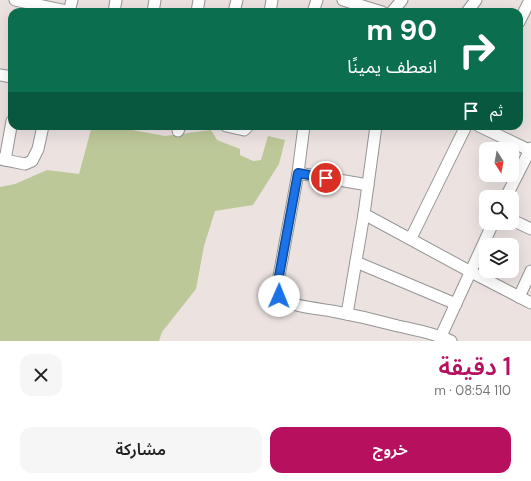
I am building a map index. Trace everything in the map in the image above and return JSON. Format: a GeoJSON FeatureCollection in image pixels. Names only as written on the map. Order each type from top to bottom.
{"type":"FeatureCollection","features":[{"type":"Feature","properties":{"kind":"street"},"geometry":{"type":"LineString","coordinates":[[15,0],[46,8]]}},
{"type":"Feature","properties":{"kind":"street"},"geometry":{"type":"LineString","coordinates":[[343,0],[369,8]]}},
{"type":"Feature","properties":{"kind":"street"},"geometry":{"type":"LineString","coordinates":[[395,8],[402,0]]}},
{"type":"Feature","properties":{"kind":"street"},"geometry":{"type":"LineString","coordinates":[[523,14],[530,0]]}},
{"type":"Feature","properties":{"kind":"street"},"geometry":{"type":"LineString","coordinates":[[10,130],[2,159],[25,164],[32,161],[38,149],[42,130]]}},
{"type":"Feature","properties":{"kind":"street"},"geometry":{"type":"LineString","coordinates":[[303,130],[298,173],[277,291],[281,299],[297,305],[347,314],[441,336],[451,341]]}},
{"type":"Feature","properties":{"kind":"street"},"geometry":{"type":"LineString","coordinates":[[347,314],[364,214],[375,130]]}},
{"type":"Feature","properties":{"kind":"street"},"geometry":{"type":"LineString","coordinates":[[411,238],[464,130]]}},
{"type":"Feature","properties":{"kind":"street"},"geometry":{"type":"LineString","coordinates":[[488,130],[531,149],[510,190]]}},
{"type":"Feature","properties":{"kind":"street"},"geometry":{"type":"LineString","coordinates":[[298,173],[368,185]]}},
{"type":"Feature","properties":{"kind":"street"},"geometry":{"type":"LineString","coordinates":[[364,214],[531,303]]}},
{"type":"Feature","properties":{"kind":"street"},"geometry":{"type":"LineString","coordinates":[[519,223],[531,229]]}},
{"type":"Feature","properties":{"kind":"street"},"geometry":{"type":"LineString","coordinates":[[441,336],[490,230]]}},
{"type":"Feature","properties":{"kind":"street"},"geometry":{"type":"LineString","coordinates":[[356,262],[456,304]]}},
{"type":"Feature","properties":{"kind":"street"},"geometry":{"type":"LineString","coordinates":[[519,297],[531,271]]}},
{"type":"Feature","properties":{"kind":"green space"},"geometry":{"type":"Polygon","coordinates":[[[91,130],[133,130],[165,136],[211,130],[217,140],[240,149],[240,155],[253,161],[261,160],[268,136],[285,140],[279,164],[253,205],[215,211],[204,246],[196,289],[162,332],[159,341],[0,341],[0,187],[15,184],[47,170],[79,174],[91,130]]]}},
{"type":"Feature","properties":{"kind":"route"},"geometry":{"type":"LineString","coordinates":[[279,296],[277,291],[279,276],[298,173],[326,178]]}}]}
